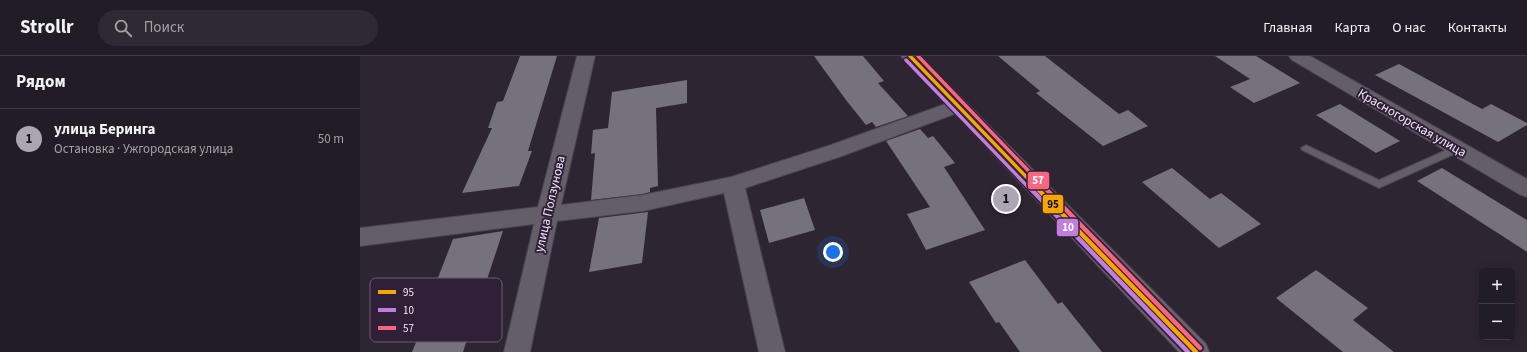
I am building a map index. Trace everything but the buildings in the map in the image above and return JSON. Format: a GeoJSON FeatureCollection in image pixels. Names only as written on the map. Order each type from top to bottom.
{"type":"FeatureCollection","features":[{"type":"Feature","properties":{"kind":"main road"},"geometry":{"type":"LineString","coordinates":[[910,56],[1196,352]]}},
{"type":"Feature","properties":{"kind":"street","name":"улица Ползунова"},"geometry":{"type":"LineString","coordinates":[[517,352],[547,214],[586,56]]}},
{"type":"Feature","properties":{"kind":"street","name":"Красногорская улица"},"geometry":{"type":"LineString","coordinates":[[1298,56],[1527,190]]}},
{"type":"Feature","properties":{"kind":"street"},"geometry":{"type":"LineString","coordinates":[[360,237],[644,203],[733,184],[835,151],[958,106]]}},
{"type":"Feature","properties":{"kind":"street"},"geometry":{"type":"LineString","coordinates":[[733,184],[772,352]]}},
{"type":"Feature","properties":{"kind":"lane"},"geometry":{"type":"LineString","coordinates":[[1306,148],[1379,184],[1457,149]]}},
{"type":"Feature","properties":{"kind":"transit line","name":"95"},"geometry":{"type":"LineString","coordinates":[[910,56],[1196,352]]}},
{"type":"Feature","properties":{"kind":"transit line","name":"57"},"geometry":{"type":"LineString","coordinates":[[918,56],[1200,348]]}},
{"type":"Feature","properties":{"kind":"transit line","name":"10"},"geometry":{"type":"LineString","coordinates":[[906,60],[1188,352]]}},
{"type":"Feature","properties":{"kind":"place","name":"улица Беринга"},"geometry":{"type":"Point","coordinates":[1006,199]}}]}
